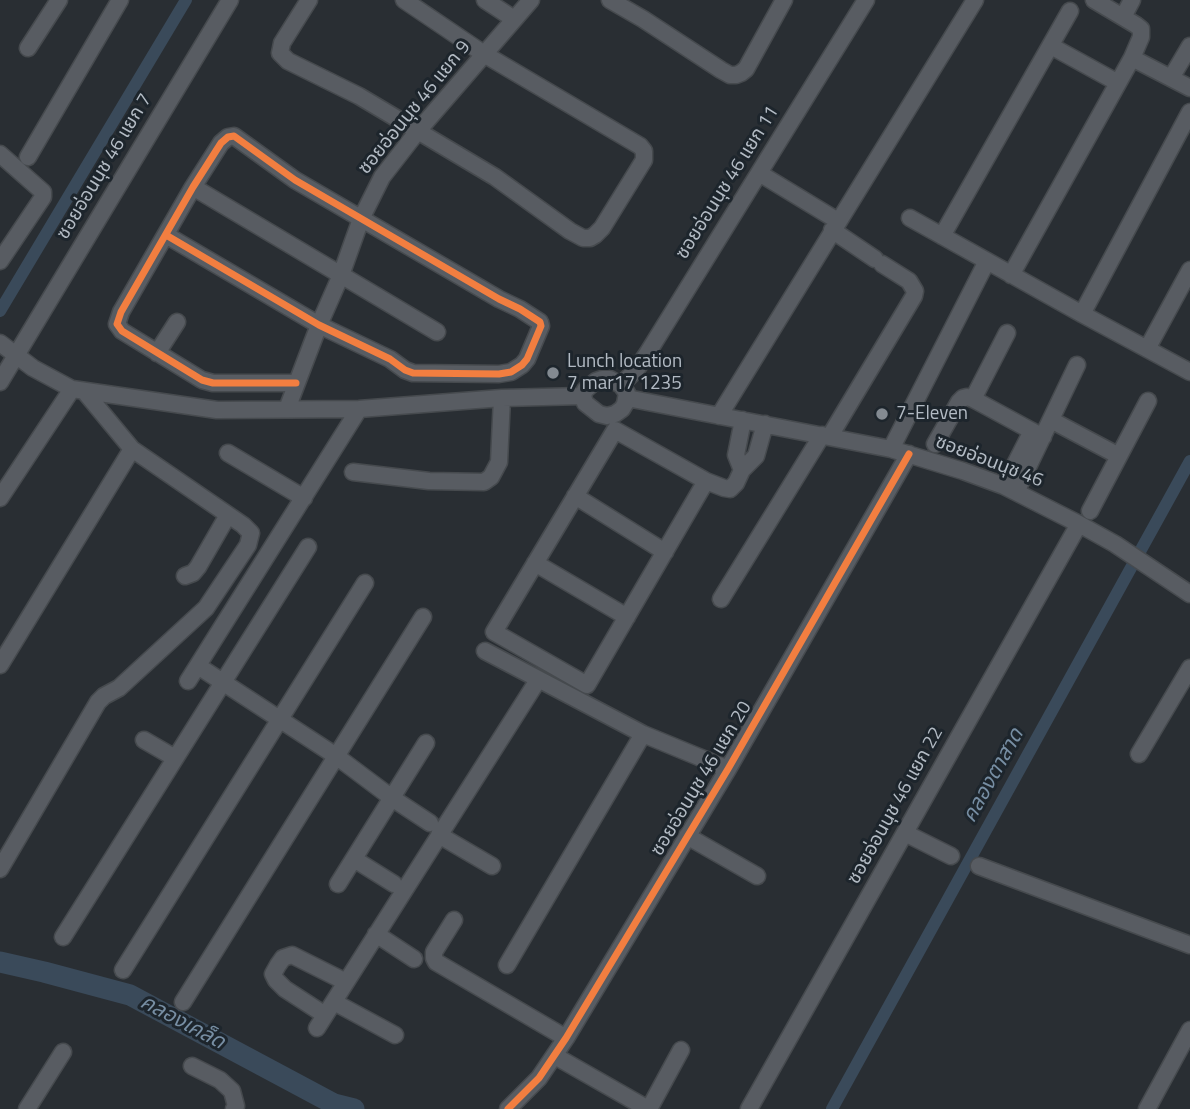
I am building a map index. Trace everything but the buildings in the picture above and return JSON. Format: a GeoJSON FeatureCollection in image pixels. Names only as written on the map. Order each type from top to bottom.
{"type":"FeatureCollection","features":[{"type":"Feature","properties":{"kind":"street"},"geometry":{"type":"LineString","coordinates":[[28,48],[59,0]]}},
{"type":"Feature","properties":{"kind":"street"},"geometry":{"type":"LineString","coordinates":[[28,157],[120,0]]}},
{"type":"Feature","properties":{"kind":"street","name":"ซอยอ่อนนุช 46 แยก 7"},"geometry":{"type":"LineString","coordinates":[[0,382],[230,0]]}},
{"type":"Feature","properties":{"kind":"street"},"geometry":{"type":"LineString","coordinates":[[309,0],[282,43],[280,52],[288,61],[359,96],[495,177],[570,231],[583,238],[590,238],[602,228],[644,160],[644,151],[640,146],[484,54],[404,0]]}},
{"type":"Feature","properties":{"kind":"street"},"geometry":{"type":"LineString","coordinates":[[485,0],[514,19]]}},
{"type":"Feature","properties":{"kind":"street","name":"ซอยอ่อนนุช 46 แยก 9"},"geometry":{"type":"LineString","coordinates":[[287,409],[361,219],[382,177],[417,132],[531,0]]}},
{"type":"Feature","properties":{"kind":"street"},"geometry":{"type":"LineString","coordinates":[[610,0],[721,70],[736,75],[746,69],[784,0]]}},
{"type":"Feature","properties":{"kind":"street","name":"ซอยอ่อนนุช 46 แยก 11"},"geometry":{"type":"LineString","coordinates":[[624,392],[866,0]]}},
{"type":"Feature","properties":{"kind":"street"},"geometry":{"type":"LineString","coordinates":[[719,416],[975,0]]}},
{"type":"Feature","properties":{"kind":"street"},"geometry":{"type":"LineString","coordinates":[[1011,275],[1132,58],[1142,33],[1136,24],[1094,0]]}},
{"type":"Feature","properties":{"kind":"street"},"geometry":{"type":"LineString","coordinates":[[1123,17],[1132,0]]}},
{"type":"Feature","properties":{"kind":"street"},"geometry":{"type":"LineString","coordinates":[[942,236],[1070,11]]}},
{"type":"Feature","properties":{"kind":"street"},"geometry":{"type":"LineString","coordinates":[[1051,46],[1111,79]]}},
{"type":"Feature","properties":{"kind":"street"},"geometry":{"type":"LineString","coordinates":[[1171,78],[1190,46]]}},
{"type":"Feature","properties":{"kind":"street"},"geometry":{"type":"LineString","coordinates":[[1132,58],[1190,88]]}},
{"type":"Feature","properties":{"kind":"street"},"geometry":{"type":"LineString","coordinates":[[1082,314],[1190,112]]}},
{"type":"Feature","properties":{"kind":"street"},"geometry":{"type":"LineString","coordinates":[[166,235],[319,325],[413,373],[510,372],[527,359],[541,331],[540,322],[295,180],[234,136],[228,137],[221,143],[193,187],[121,312],[117,324],[122,331],[156,353],[193,375],[213,383],[296,383]]}},
{"type":"Feature","properties":{"kind":"street"},"geometry":{"type":"LineString","coordinates":[[0,154],[43,192],[43,197],[0,261]]}},
{"type":"Feature","properties":{"kind":"street"},"geometry":{"type":"LineString","coordinates":[[720,599],[826,436],[915,291],[909,281],[760,173]]}},
{"type":"Feature","properties":{"kind":"street"},"geometry":{"type":"LineString","coordinates":[[193,187],[437,332]]}},
{"type":"Feature","properties":{"kind":"street"},"geometry":{"type":"LineString","coordinates":[[910,218],[1190,372]]}},
{"type":"Feature","properties":{"kind":"street"},"geometry":{"type":"LineString","coordinates":[[891,449],[987,261]]}},
{"type":"Feature","properties":{"kind":"street"},"geometry":{"type":"LineString","coordinates":[[1147,349],[1190,270]]}},
{"type":"Feature","properties":{"kind":"street"},"geometry":{"type":"LineString","coordinates":[[156,353],[177,322]]}},
{"type":"Feature","properties":{"kind":"street"},"geometry":{"type":"LineString","coordinates":[[973,399],[1007,333]]}},
{"type":"Feature","properties":{"kind":"street"},"geometry":{"type":"LineString","coordinates":[[0,343],[54,380],[78,390],[217,410],[359,409],[502,398],[583,396]]}},
{"type":"Feature","properties":{"kind":"street"},"geometry":{"type":"LineString","coordinates":[[1010,489],[1038,434],[1051,420],[1077,365]]}},
{"type":"Feature","properties":{"kind":"street"},"geometry":{"type":"LineString","coordinates":[[602,379],[610,379],[624,392],[622,409],[607,416],[591,410],[584,403],[583,396],[589,386],[602,379]]}},
{"type":"Feature","properties":{"kind":"street"},"geometry":{"type":"LineString","coordinates":[[0,869],[98,702],[118,688],[206,608],[248,545],[251,533],[132,449],[78,390]]}},
{"type":"Feature","properties":{"kind":"street"},"geometry":{"type":"LineString","coordinates":[[0,498],[78,390]]}},
{"type":"Feature","properties":{"kind":"street","name":"ซอยอ่อนนุช 46"},"geometry":{"type":"LineString","coordinates":[[624,392],[719,416],[891,449],[1010,489],[1085,517],[1115,544],[1190,594]]}},
{"type":"Feature","properties":{"kind":"street"},"geometry":{"type":"LineString","coordinates":[[935,444],[959,402],[967,397],[1038,434]]}},
{"type":"Feature","properties":{"kind":"street"},"geometry":{"type":"LineString","coordinates":[[353,472],[429,481],[484,482],[491,477],[499,462],[502,398]]}},
{"type":"Feature","properties":{"kind":"street","name":"ซอยอ่อนนุช 46 แยก 22"},"geometry":{"type":"LineString","coordinates":[[749,1109],[1148,401]]}},
{"type":"Feature","properties":{"kind":"street"},"geometry":{"type":"LineString","coordinates":[[188,681],[359,409]]}},
{"type":"Feature","properties":{"kind":"street"},"geometry":{"type":"LineString","coordinates":[[742,470],[736,455],[743,420]]}},
{"type":"Feature","properties":{"kind":"street"},"geometry":{"type":"LineString","coordinates":[[1051,420],[1119,456]]}},
{"type":"Feature","properties":{"kind":"street"},"geometry":{"type":"LineString","coordinates":[[706,481],[587,685],[494,632],[615,430],[706,481],[730,489],[755,456],[765,424]]}},
{"type":"Feature","properties":{"kind":"street"},"geometry":{"type":"LineString","coordinates":[[1,661],[132,449]]}},
{"type":"Feature","properties":{"kind":"street"},"geometry":{"type":"LineString","coordinates":[[228,453],[304,498]]}},
{"type":"Feature","properties":{"kind":"street","name":"ซอยอ่อนนุช 46 แยก 20"},"geometry":{"type":"LineString","coordinates":[[508,1109],[539,1078],[555,1056],[727,769],[909,454]]}},
{"type":"Feature","properties":{"kind":"street"},"geometry":{"type":"LineString","coordinates":[[575,496],[665,552]]}},
{"type":"Feature","properties":{"kind":"street"},"geometry":{"type":"LineString","coordinates":[[185,576],[198,567],[228,515]]}},
{"type":"Feature","properties":{"kind":"street"},"geometry":{"type":"LineString","coordinates":[[63,937],[308,547]]}},
{"type":"Feature","properties":{"kind":"street"},"geometry":{"type":"LineString","coordinates":[[535,564],[627,617]]}},
{"type":"Feature","properties":{"kind":"street"},"geometry":{"type":"LineString","coordinates":[[123,970],[365,583]]}},
{"type":"Feature","properties":{"kind":"street"},"geometry":{"type":"LineString","coordinates":[[183,1002],[423,617]]}},
{"type":"Feature","properties":{"kind":"street"},"geometry":{"type":"LineString","coordinates":[[485,651],[643,734],[727,769]]}},
{"type":"Feature","properties":{"kind":"street"},"geometry":{"type":"LineString","coordinates":[[198,666],[336,756],[434,829],[492,866]]}},
{"type":"Feature","properties":{"kind":"street"},"geometry":{"type":"LineString","coordinates":[[1139,754],[1190,668]]}},
{"type":"Feature","properties":{"kind":"street"},"geometry":{"type":"LineString","coordinates":[[325,1015],[376,934],[434,829],[538,680]]}},
{"type":"Feature","properties":{"kind":"street"},"geometry":{"type":"LineString","coordinates":[[507,965],[643,734]]}},
{"type":"Feature","properties":{"kind":"street"},"geometry":{"type":"LineString","coordinates":[[144,740],[174,758]]}},
{"type":"Feature","properties":{"kind":"street"},"geometry":{"type":"LineString","coordinates":[[338,884],[426,743]]}},
{"type":"Feature","properties":{"kind":"street"},"geometry":{"type":"LineString","coordinates":[[905,833],[951,856]]}},
{"type":"Feature","properties":{"kind":"street"},"geometry":{"type":"LineString","coordinates":[[687,836],[758,876]]}},
{"type":"Feature","properties":{"kind":"street"},"geometry":{"type":"LineString","coordinates":[[354,859],[394,884]]}},
{"type":"Feature","properties":{"kind":"street"},"geometry":{"type":"LineString","coordinates":[[979,866],[1190,945]]}},
{"type":"Feature","properties":{"kind":"street"},"geometry":{"type":"LineString","coordinates":[[454,920],[434,952],[436,962],[566,1038]]}},
{"type":"Feature","properties":{"kind":"street"},"geometry":{"type":"LineString","coordinates":[[376,934],[414,959]]}},
{"type":"Feature","properties":{"kind":"street"},"geometry":{"type":"LineString","coordinates":[[346,982],[292,956],[283,958],[273,974],[285,989],[325,1015],[395,1035]]}},
{"type":"Feature","properties":{"kind":"street"},"geometry":{"type":"LineString","coordinates":[[1147,1109],[1190,1030]]}},
{"type":"Feature","properties":{"kind":"street"},"geometry":{"type":"LineString","coordinates":[[555,1056],[648,1109],[681,1050]]}},
{"type":"Feature","properties":{"kind":"street"},"geometry":{"type":"LineString","coordinates":[[27,1109],[63,1052]]}},
{"type":"Feature","properties":{"kind":"street"},"geometry":{"type":"LineString","coordinates":[[192,1066],[220,1080],[232,1091],[236,1105],[234,1109]]}},
{"type":"Feature","properties":{"kind":"street"},"geometry":{"type":"LineString","coordinates":[[659,1109],[669,1091]]}},
{"type":"Feature","properties":{"kind":"waterway"},"geometry":{"type":"LineString","coordinates":[[0,311],[186,0]]}},
{"type":"Feature","properties":{"kind":"waterway","name":"คลองตาสาด"},"geometry":{"type":"LineString","coordinates":[[832,1109],[1190,461]]}},
{"type":"Feature","properties":{"kind":"waterway","name":"คลองเคล็ด"},"geometry":{"type":"LineString","coordinates":[[0,962],[130,995],[334,1104],[354,1109]]}},
{"type":"Feature","properties":{"kind":"cycle path"},"geometry":{"type":"LineString","coordinates":[[166,235],[319,325],[413,373],[511,372],[527,359],[541,326],[540,322],[520,309],[295,180],[234,136],[228,137],[221,143],[193,187],[121,312],[117,324],[122,331],[202,380],[213,383],[296,383]]}},
{"type":"Feature","properties":{"kind":"cycle path"},"geometry":{"type":"LineString","coordinates":[[508,1109],[539,1078],[566,1038],[728,769],[909,454]]}},
{"type":"Feature","properties":{"kind":"place","name":"Lunch location 7 mar17 1235"},"geometry":{"type":"Point","coordinates":[553,373]}},
{"type":"Feature","properties":{"kind":"place","name":"7-Eleven"},"geometry":{"type":"Point","coordinates":[882,414]}}]}
